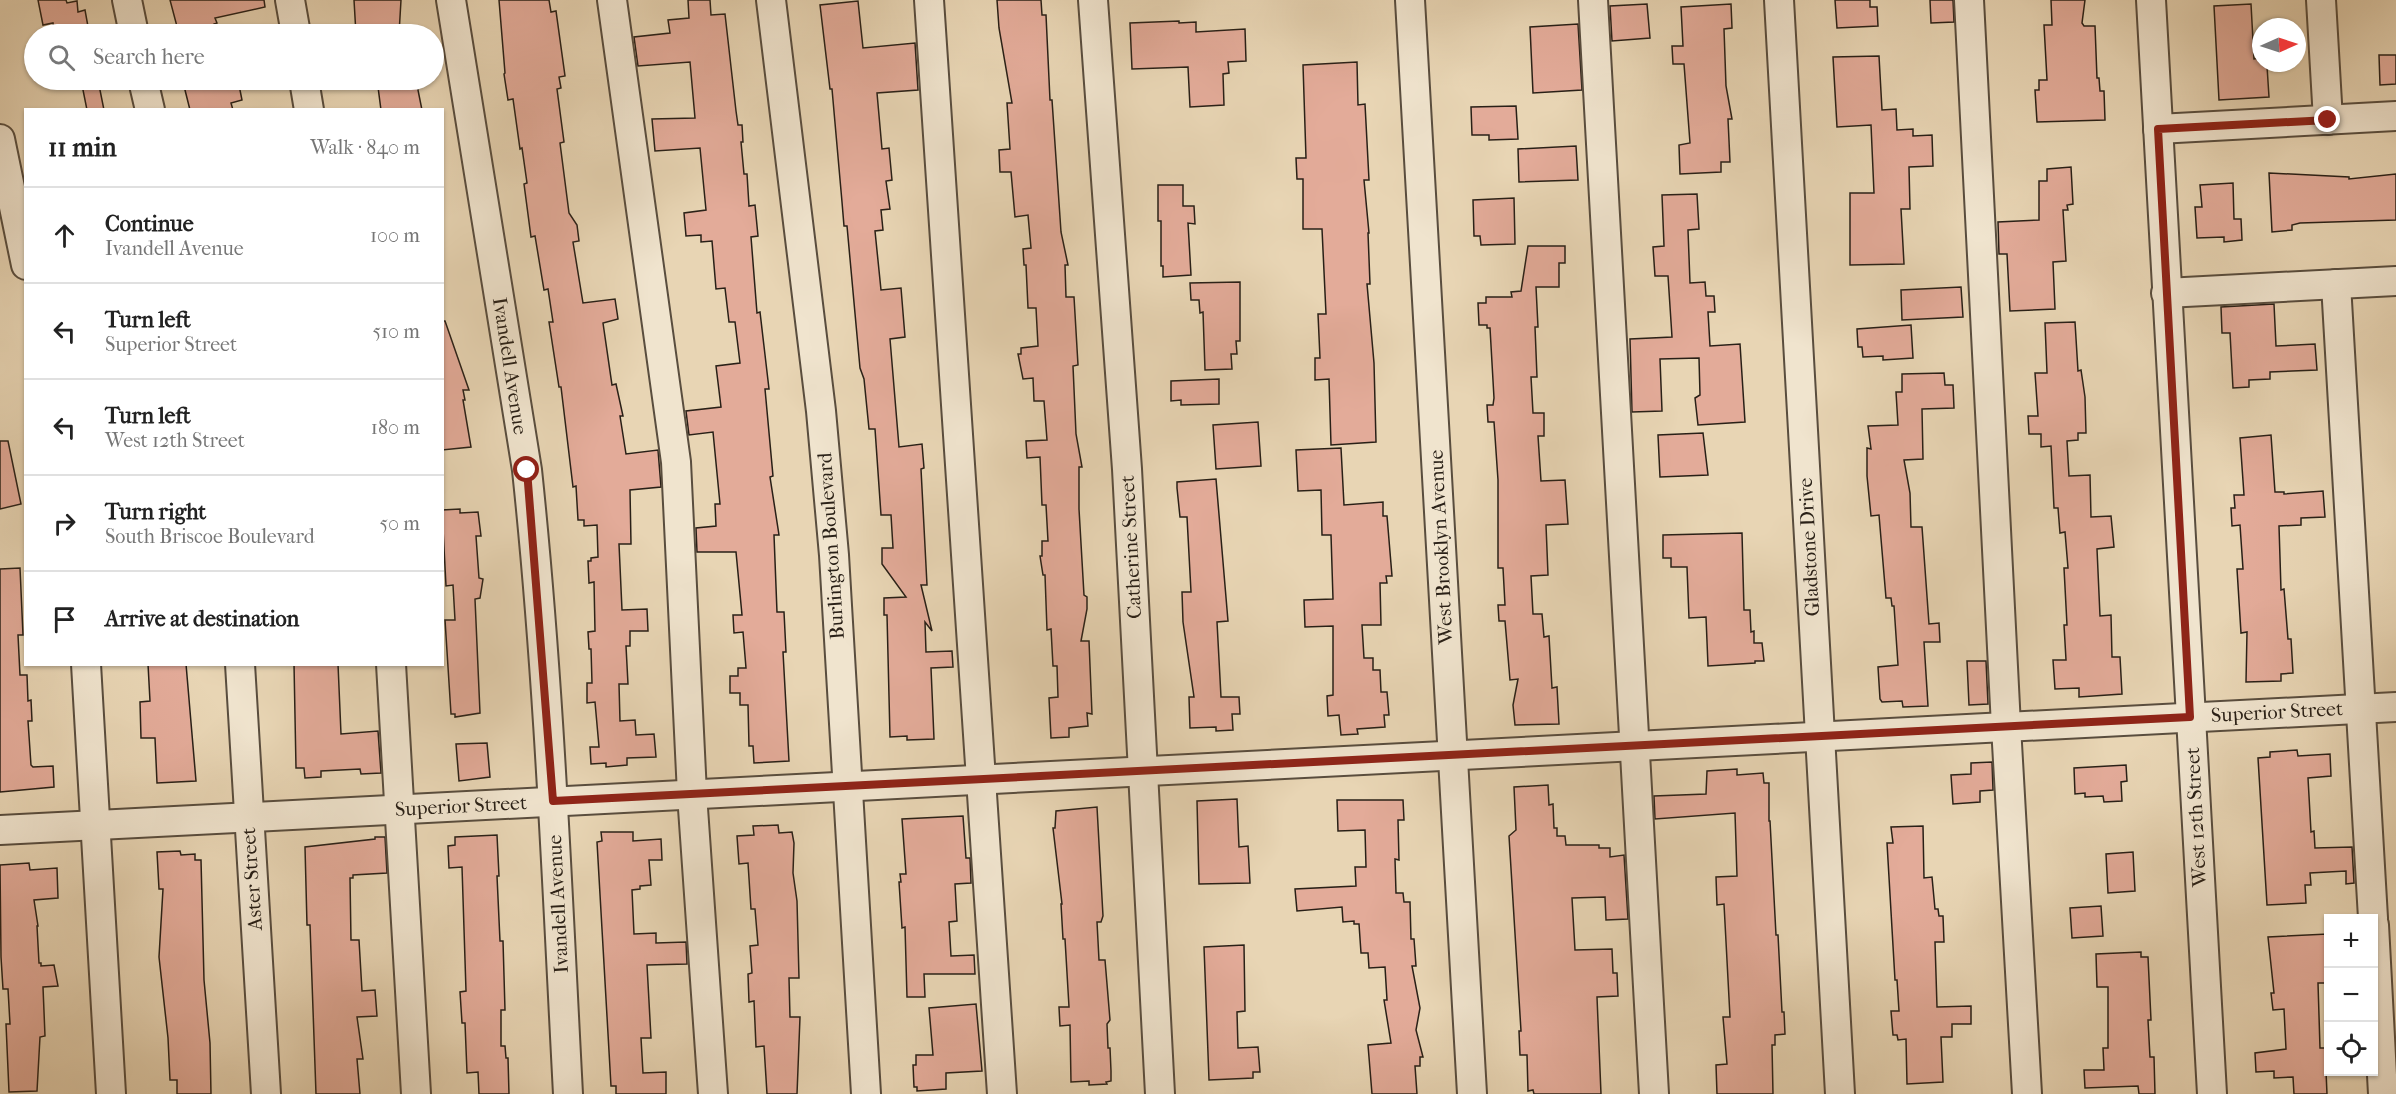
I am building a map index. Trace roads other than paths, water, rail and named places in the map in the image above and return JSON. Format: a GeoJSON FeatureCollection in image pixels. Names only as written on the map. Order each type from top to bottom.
{"type":"FeatureCollection","features":[{"type":"Feature","properties":{"kind":"street"},"geometry":{"type":"LineString","coordinates":[[127,0],[132,24]]}},
{"type":"Feature","properties":{"kind":"street"},"geometry":{"type":"LineString","coordinates":[[290,0],[294,24]]}},
{"type":"Feature","properties":{"kind":"street","name":"Ivandell Avenue"},"geometry":{"type":"LineString","coordinates":[[452,0],[527,470],[553,801],[568,1094]]}},
{"type":"Feature","properties":{"kind":"street"},"geometry":{"type":"LineString","coordinates":[[612,0],[676,462],[692,794],[713,1094]]}},
{"type":"Feature","properties":{"kind":"street","name":"Burlington Boulevard"},"geometry":{"type":"LineString","coordinates":[[771,0],[820,411],[834,555],[866,1094]]}},
{"type":"Feature","properties":{"kind":"street"},"geometry":{"type":"LineString","coordinates":[[928,0],[1002,1094]]}},
{"type":"Feature","properties":{"kind":"street","name":"Catherine Street"},"geometry":{"type":"LineString","coordinates":[[1093,0],[1127,469],[1160,1094]]}},
{"type":"Feature","properties":{"kind":"street","name":"West Brooklyn Avenue"},"geometry":{"type":"LineString","coordinates":[[1410,0],[1472,1094]]}},
{"type":"Feature","properties":{"kind":"street"},"geometry":{"type":"LineString","coordinates":[[1593,0],[1654,1094]]}},
{"type":"Feature","properties":{"kind":"street","name":"Gladstone Drive"},"geometry":{"type":"LineString","coordinates":[[1779,0],[1840,1094]]}},
{"type":"Feature","properties":{"kind":"street"},"geometry":{"type":"LineString","coordinates":[[1969,0],[2006,726],[2028,1094]]}},
{"type":"Feature","properties":{"kind":"street","name":"West 12th Street"},"geometry":{"type":"LineString","coordinates":[[2151,0],[2212,1094]]}},
{"type":"Feature","properties":{"kind":"street"},"geometry":{"type":"LineString","coordinates":[[2321,0],[2328,120]]}},
{"type":"Feature","properties":{"kind":"street"},"geometry":{"type":"LineString","coordinates":[[145,90],[150,108]]}},
{"type":"Feature","properties":{"kind":"street"},"geometry":{"type":"LineString","coordinates":[[306,90],[309,108]]}},
{"type":"Feature","properties":{"kind":"street"},"geometry":{"type":"LineString","coordinates":[[2158,129],[2396,116]]}},
{"type":"Feature","properties":{"kind":"street"},"geometry":{"type":"LineString","coordinates":[[0,139],[24,255]]}},
{"type":"Feature","properties":{"kind":"street"},"geometry":{"type":"LineString","coordinates":[[2166,293],[2396,281]]}},
{"type":"Feature","properties":{"kind":"street"},"geometry":{"type":"LineString","coordinates":[[2336,284],[2373,914]]}},
{"type":"Feature","properties":{"kind":"street"},"geometry":{"type":"LineString","coordinates":[[86,666],[111,1094]]}},
{"type":"Feature","properties":{"kind":"street","name":"Aster Street"},"geometry":{"type":"LineString","coordinates":[[240,666],[266,1094]]}},
{"type":"Feature","properties":{"kind":"street"},"geometry":{"type":"LineString","coordinates":[[391,666],[416,1094]]}},
{"type":"Feature","properties":{"kind":"street","name":"Superior Street"},"geometry":{"type":"LineString","coordinates":[[0,830],[2396,706]]}},
{"type":"Feature","properties":{"kind":"street"},"geometry":{"type":"LineString","coordinates":[[2375,968],[2382,1094]]}}]}
